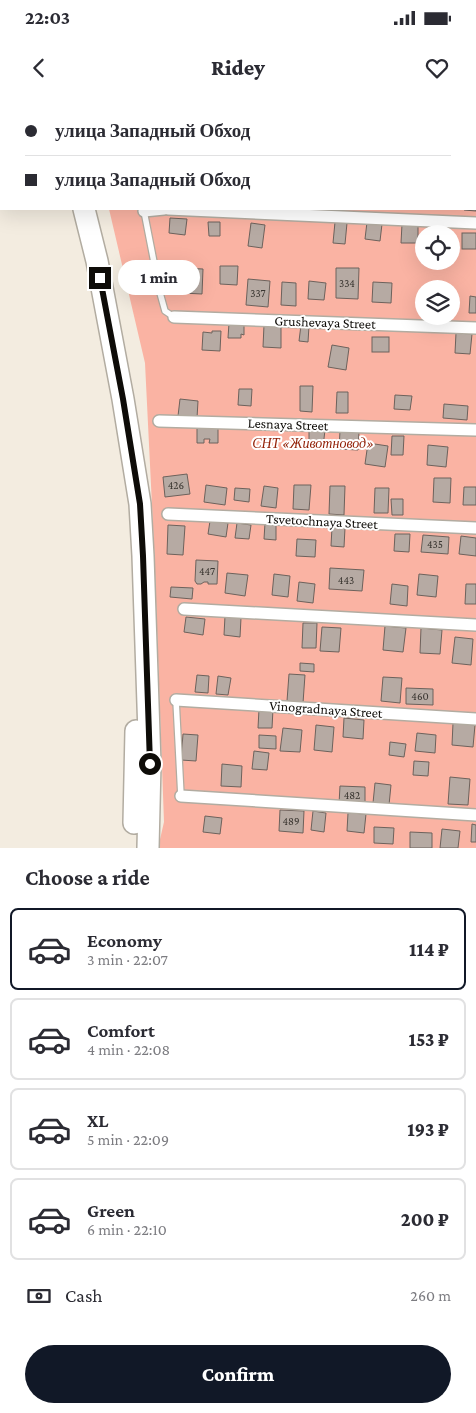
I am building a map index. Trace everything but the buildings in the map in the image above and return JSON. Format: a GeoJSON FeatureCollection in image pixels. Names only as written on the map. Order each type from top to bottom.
{"type":"FeatureCollection","features":[{"type":"Feature","properties":{"kind":"highway"},"geometry":{"type":"LineString","coordinates":[[75,210],[88,264],[114,401],[130,534],[136,720],[134,848]]}},
{"type":"Feature","properties":{"kind":"highway"},"geometry":{"type":"LineString","coordinates":[[84,210],[97,261],[122,390],[140,504],[150,764],[148,848]]}},
{"type":"Feature","properties":{"kind":"street"},"geometry":{"type":"LineString","coordinates":[[190,210],[476,223]]}},
{"type":"Feature","properties":{"kind":"street","name":"Grushevaya Street"},"geometry":{"type":"LineString","coordinates":[[174,317],[476,328]]}},
{"type":"Feature","properties":{"kind":"street","name":"Lesnaya Street"},"geometry":{"type":"LineString","coordinates":[[159,421],[476,430]]}},
{"type":"Feature","properties":{"kind":"street","name":"Tsvetochnaya Street"},"geometry":{"type":"LineString","coordinates":[[168,514],[476,528]]}},
{"type":"Feature","properties":{"kind":"street"},"geometry":{"type":"LineString","coordinates":[[184,609],[476,624]]}},
{"type":"Feature","properties":{"kind":"street","name":"Vinogradnaya Street"},"geometry":{"type":"LineString","coordinates":[[176,700],[476,718]]}},
{"type":"Feature","properties":{"kind":"street"},"geometry":{"type":"LineString","coordinates":[[181,796],[476,815]]}},
{"type":"Feature","properties":{"kind":"lane"},"geometry":{"type":"LineString","coordinates":[[144,210],[165,311],[174,317]]}},
{"type":"Feature","properties":{"kind":"lane"},"geometry":{"type":"LineString","coordinates":[[176,700],[181,796]]}},
{"type":"Feature","properties":{"kind":"green space","name":"СНТ «Животновод»"},"geometry":{"type":"Polygon","coordinates":[[[109,210],[476,210],[476,848],[158,848],[164,822],[145,363],[109,210]]]}},
{"type":"Feature","properties":{"kind":"route"},"geometry":{"type":"LineString","coordinates":[[100,278],[123,399],[140,504],[150,764]]}}]}
